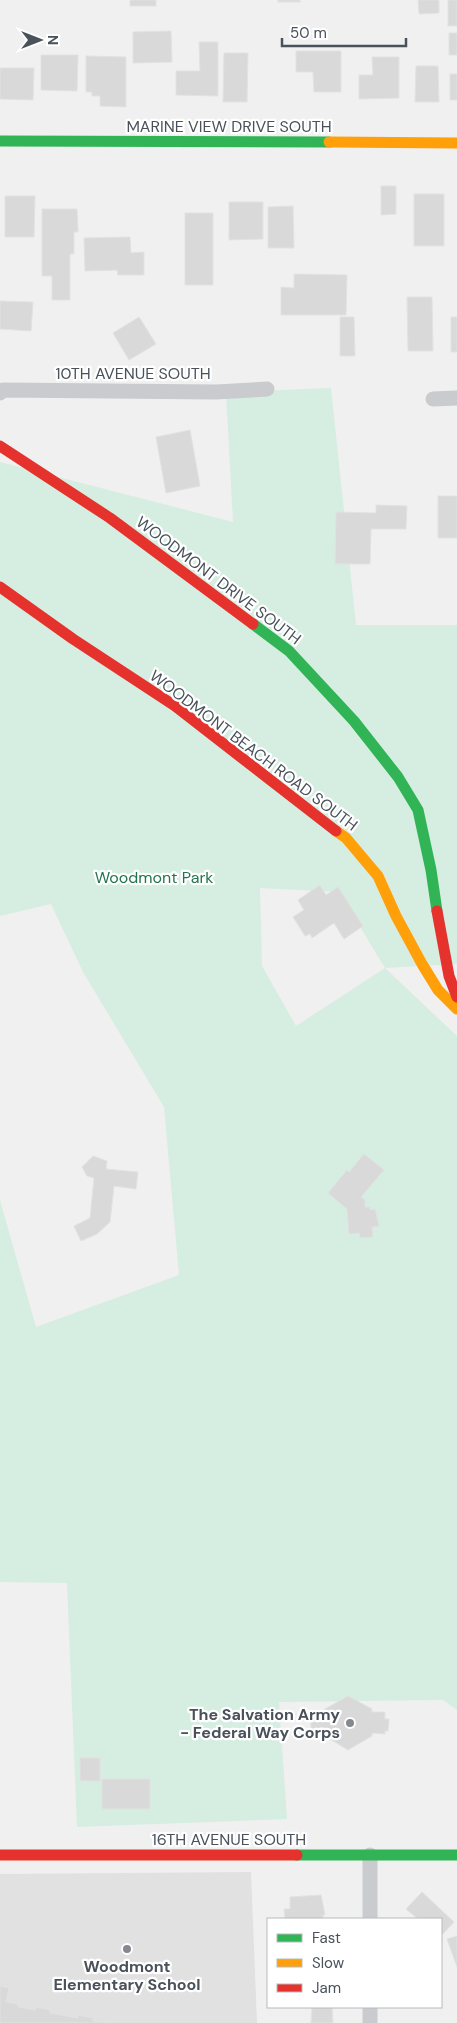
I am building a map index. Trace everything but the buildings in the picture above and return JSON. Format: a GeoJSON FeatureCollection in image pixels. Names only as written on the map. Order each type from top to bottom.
{"type":"FeatureCollection","features":[{"type":"Feature","properties":{"kind":"main road","name":"MARINE VIEW DRIVE SOUTH"},"geometry":{"type":"LineString","coordinates":[[0,141],[457,143]]}},
{"type":"Feature","properties":{"kind":"main road","name":"WOODMONT DRIVE SOUTH"},"geometry":{"type":"LineString","coordinates":[[0,446],[110,518],[288,650],[354,721],[398,777],[418,810],[424,828],[432,870],[441,940],[449,976],[457,997]]}},
{"type":"Feature","properties":{"kind":"main road","name":"WOODMONT BEACH ROAD SOUTH"},"geometry":{"type":"LineString","coordinates":[[0,587],[73,639],[175,706],[346,838],[378,876],[396,916],[422,964],[438,990],[457,1009]]}},
{"type":"Feature","properties":{"kind":"main road","name":"16TH AVENUE SOUTH"},"geometry":{"type":"LineString","coordinates":[[0,1855],[457,1855]]}},
{"type":"Feature","properties":{"kind":"street","name":"10TH AVENUE SOUTH"},"geometry":{"type":"LineString","coordinates":[[0,393],[3,390],[216,392],[267,389]]}},
{"type":"Feature","properties":{"kind":"street"},"geometry":{"type":"LineString","coordinates":[[433,399],[457,398]]}},
{"type":"Feature","properties":{"kind":"street"},"geometry":{"type":"LineString","coordinates":[[370,1855],[370,1918]]}},
{"type":"Feature","properties":{"kind":"street"},"geometry":{"type":"LineString","coordinates":[[370,2008],[370,2023]]}},
{"type":"Feature","properties":{"kind":"shaded area","name":"Woodmont Elementary School"},"geometry":{"type":"Polygon","coordinates":[[[251,1872],[257,2023],[0,2023],[0,1874],[251,1872]]]}},
{"type":"Feature","properties":{"kind":"green space","name":"Woodmont Park"},"geometry":{"type":"Polygon","coordinates":[[[331,388],[356,625],[457,625],[457,964],[385,968],[457,1036],[457,1710],[443,1700],[279,1702],[287,1819],[77,1827],[67,1583],[0,1582],[0,1200],[36,1327],[179,1275],[164,1107],[83,972],[51,904],[0,916],[0,462],[233,522],[226,392],[331,388]],[[260,888],[262,966],[296,1026],[385,968],[339,892],[260,888]]]}},
{"type":"Feature","properties":{"kind":"traffic: fast"},"geometry":{"type":"LineString","coordinates":[[0,141],[329,142]]}},
{"type":"Feature","properties":{"kind":"traffic: fast"},"geometry":{"type":"LineString","coordinates":[[253,624],[289,651],[354,721],[398,777],[418,810],[431,870],[437,911]]}},
{"type":"Feature","properties":{"kind":"traffic: fast"},"geometry":{"type":"LineString","coordinates":[[297,1855],[457,1855]]}},
{"type":"Feature","properties":{"kind":"traffic: slow"},"geometry":{"type":"LineString","coordinates":[[329,142],[457,143]]}},
{"type":"Feature","properties":{"kind":"traffic: slow"},"geometry":{"type":"LineString","coordinates":[[336,831],[346,838],[378,876],[396,916],[422,964],[438,990],[457,1009]]}},
{"type":"Feature","properties":{"kind":"traffic: jam"},"geometry":{"type":"LineString","coordinates":[[0,446],[110,518],[253,624]]}},
{"type":"Feature","properties":{"kind":"traffic: jam"},"geometry":{"type":"LineString","coordinates":[[0,587],[73,639],[175,706],[336,831]]}},
{"type":"Feature","properties":{"kind":"traffic: jam"},"geometry":{"type":"LineString","coordinates":[[437,911],[449,976],[457,997]]}},
{"type":"Feature","properties":{"kind":"traffic: jam"},"geometry":{"type":"LineString","coordinates":[[0,1855],[297,1855]]}},
{"type":"Feature","properties":{"kind":"place","name":"The Salvation Army - Federal Way Corps"},"geometry":{"type":"Point","coordinates":[350,1723]}},
{"type":"Feature","properties":{"kind":"place","name":"Woodmont Elementary School"},"geometry":{"type":"Point","coordinates":[127,1949]}}]}
